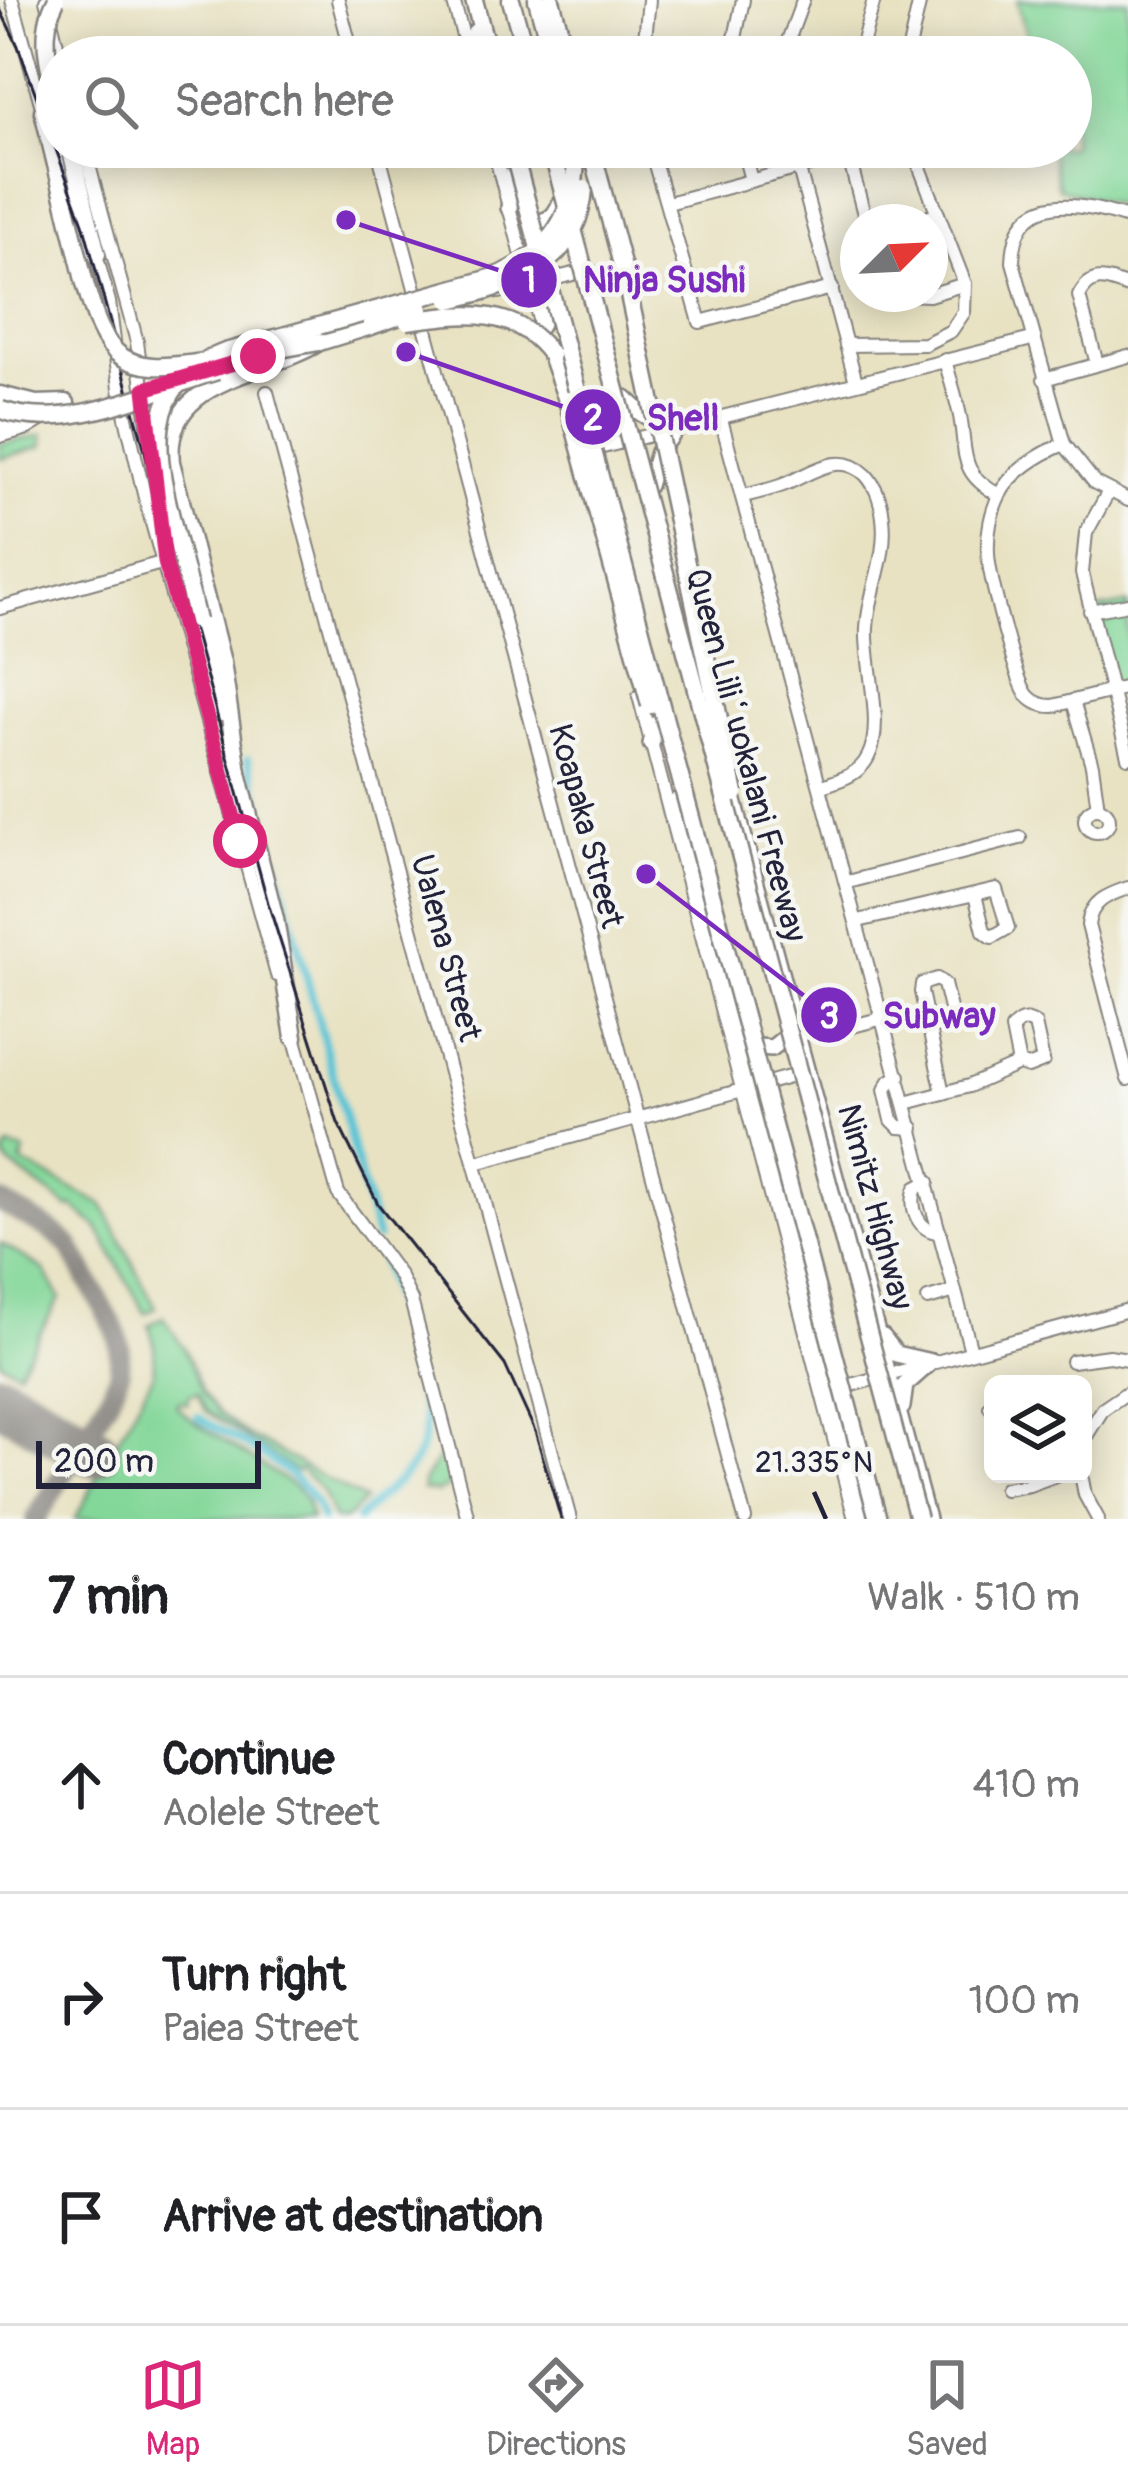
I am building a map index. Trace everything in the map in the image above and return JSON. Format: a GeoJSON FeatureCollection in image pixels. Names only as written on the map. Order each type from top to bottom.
{"type":"FeatureCollection","features":[{"type":"Feature","properties":{"kind":"highway"},"geometry":{"type":"LineString","coordinates":[[470,0],[479,36]]}},
{"type":"Feature","properties":{"kind":"highway"},"geometry":{"type":"LineString","coordinates":[[515,0],[524,36]]}},
{"type":"Feature","properties":{"kind":"highway"},"geometry":{"type":"LineString","coordinates":[[537,0],[547,36]]}},
{"type":"Feature","properties":{"kind":"highway"},"geometry":{"type":"LineString","coordinates":[[551,0],[561,36]]}},
{"type":"Feature","properties":{"kind":"highway"},"geometry":{"type":"LineString","coordinates":[[47,36],[50,2]]}},
{"type":"Feature","properties":{"kind":"highway"},"geometry":{"type":"LineString","coordinates":[[57,168],[84,280],[107,344],[119,356],[145,367],[163,368],[319,342]]}},
{"type":"Feature","properties":{"kind":"highway"},"geometry":{"type":"LineString","coordinates":[[75,168],[97,254]]}},
{"type":"Feature","properties":{"kind":"highway","name":"Queen Liliʻuokalani Freeway"},"geometry":{"type":"LineString","coordinates":[[515,168],[878,1519]]}},
{"type":"Feature","properties":{"kind":"highway","name":"Queen Liliʻuokalani Freeway"},"geometry":{"type":"LineString","coordinates":[[561,168],[923,1519]]}},
{"type":"Feature","properties":{"kind":"highway"},"geometry":{"type":"LineString","coordinates":[[204,619],[157,460],[161,418],[176,388],[197,366],[225,352],[491,278],[527,261],[544,248],[565,218],[576,168]]}},
{"type":"Feature","properties":{"kind":"highway"},"geometry":{"type":"LineString","coordinates":[[0,394],[36,404],[66,403],[319,342],[524,279],[555,257],[573,232],[583,201],[582,168]]}},
{"type":"Feature","properties":{"kind":"highway"},"geometry":{"type":"LineString","coordinates":[[597,168],[625,276],[756,901]]}},
{"type":"Feature","properties":{"kind":"highway"},"geometry":{"type":"LineString","coordinates":[[371,326],[490,315],[535,335],[556,366],[799,1225]]}},
{"type":"Feature","properties":{"kind":"highway"},"geometry":{"type":"LineString","coordinates":[[294,1037],[275,919],[171,462],[172,430],[187,406],[206,389],[295,357],[319,342]]}},
{"type":"Feature","properties":{"kind":"highway"},"geometry":{"type":"LineString","coordinates":[[0,410],[36,418],[68,415],[217,369]]}},
{"type":"Feature","properties":{"kind":"main road"},"geometry":{"type":"LineString","coordinates":[[470,0],[477,36]]}},
{"type":"Feature","properties":{"kind":"main road"},"geometry":{"type":"LineString","coordinates":[[474,36],[475,32]]}},
{"type":"Feature","properties":{"kind":"main road"},"geometry":{"type":"LineString","coordinates":[[512,168],[515,207],[536,284],[548,300],[722,968],[747,1088],[759,1110],[865,1519]]}},
{"type":"Feature","properties":{"kind":"main road","name":"Nimitz Highway"},"geometry":{"type":"LineString","coordinates":[[562,168],[878,1330],[923,1519]]}},
{"type":"Feature","properties":{"kind":"main road"},"geometry":{"type":"LineString","coordinates":[[515,207],[529,220],[544,222],[558,211],[567,181]]}},
{"type":"Feature","properties":{"kind":"main road"},"geometry":{"type":"LineString","coordinates":[[541,326],[548,300]]}},
{"type":"Feature","properties":{"kind":"main road"},"geometry":{"type":"LineString","coordinates":[[625,398],[674,432],[658,452],[648,486]]}},
{"type":"Feature","properties":{"kind":"main road"},"geometry":{"type":"LineString","coordinates":[[583,488],[586,455]]}},
{"type":"Feature","properties":{"kind":"main road"},"geometry":{"type":"LineString","coordinates":[[615,604],[630,620]]}},
{"type":"Feature","properties":{"kind":"main road"},"geometry":{"type":"LineString","coordinates":[[651,744],[658,723]]}},
{"type":"Feature","properties":{"kind":"main road"},"geometry":{"type":"LineString","coordinates":[[718,997],[722,968]]}},
{"type":"Feature","properties":{"kind":"main road"},"geometry":{"type":"LineString","coordinates":[[736,1024],[749,1043],[766,1049],[784,1043],[795,1022]]}},
{"type":"Feature","properties":{"kind":"main road"},"geometry":{"type":"LineString","coordinates":[[754,1136],[759,1110]]}},
{"type":"Feature","properties":{"kind":"main road"},"geometry":{"type":"LineString","coordinates":[[790,1272],[807,1296]]}},
{"type":"Feature","properties":{"kind":"main road"},"geometry":{"type":"LineString","coordinates":[[878,1330],[896,1354],[931,1362]]}},
{"type":"Feature","properties":{"kind":"main road"},"geometry":{"type":"LineString","coordinates":[[900,1417],[905,1384],[931,1362]]}},
{"type":"Feature","properties":{"kind":"main road"},"geometry":{"type":"LineString","coordinates":[[829,1418],[832,1390]]}},
{"type":"Feature","properties":{"kind":"street"},"geometry":{"type":"LineString","coordinates":[[12,0],[36,87]]}},
{"type":"Feature","properties":{"kind":"street"},"geometry":{"type":"LineString","coordinates":[[338,0],[347,36]]}},
{"type":"Feature","properties":{"kind":"street"},"geometry":{"type":"LineString","coordinates":[[453,0],[464,36]]}},
{"type":"Feature","properties":{"kind":"street"},"geometry":{"type":"LineString","coordinates":[[645,36],[649,0]]}},
{"type":"Feature","properties":{"kind":"street"},"geometry":{"type":"LineString","coordinates":[[735,36],[743,0]]}},
{"type":"Feature","properties":{"kind":"street"},"geometry":{"type":"LineString","coordinates":[[790,36],[803,0]]}},
{"type":"Feature","properties":{"kind":"street"},"geometry":{"type":"LineString","coordinates":[[866,36],[874,0]]}},
{"type":"Feature","properties":{"kind":"street"},"geometry":{"type":"LineString","coordinates":[[912,36],[920,0]]}},
{"type":"Feature","properties":{"kind":"street"},"geometry":{"type":"LineString","coordinates":[[50,2],[57,36]]}},
{"type":"Feature","properties":{"kind":"street"},"geometry":{"type":"LineString","coordinates":[[20,32],[36,49]]}},
{"type":"Feature","properties":{"kind":"street"},"geometry":{"type":"LineString","coordinates":[[65,168],[97,254],[129,431],[334,1186],[393,1267],[414,1308],[468,1519]]}},
{"type":"Feature","properties":{"kind":"street"},"geometry":{"type":"LineString","coordinates":[[90,168],[137,342],[165,562]]}},
{"type":"Feature","properties":{"kind":"street","name":"Koapaka Street"},"geometry":{"type":"LineString","coordinates":[[382,168],[746,1519]]}},
{"type":"Feature","properties":{"kind":"street"},"geometry":{"type":"LineString","coordinates":[[501,168],[515,207]]}},
{"type":"Feature","properties":{"kind":"street"},"geometry":{"type":"LineString","coordinates":[[657,168],[700,322],[832,288]]}},
{"type":"Feature","properties":{"kind":"street"},"geometry":{"type":"LineString","coordinates":[[748,168],[751,180]]}},
{"type":"Feature","properties":{"kind":"street"},"geometry":{"type":"LineString","coordinates":[[668,203],[793,168]]}},
{"type":"Feature","properties":{"kind":"street"},"geometry":{"type":"LineString","coordinates":[[797,168],[856,382]]}},
{"type":"Feature","properties":{"kind":"street"},"geometry":{"type":"LineString","coordinates":[[852,168],[861,204]]}},
{"type":"Feature","properties":{"kind":"street"},"geometry":{"type":"LineString","coordinates":[[920,168],[934,204]]}},
{"type":"Feature","properties":{"kind":"street"},"geometry":{"type":"LineString","coordinates":[[1128,218],[1089,206],[1061,204],[1035,214],[1023,227],[1013,262],[1064,444],[1086,474],[1128,500]]}},
{"type":"Feature","properties":{"kind":"street"},"geometry":{"type":"LineString","coordinates":[[846,345],[925,344],[951,331],[964,312],[965,284],[948,240]]}},
{"type":"Feature","properties":{"kind":"street"},"geometry":{"type":"LineString","coordinates":[[0,425],[121,397],[421,310],[591,270]]}},
{"type":"Feature","properties":{"kind":"street"},"geometry":{"type":"LineString","coordinates":[[1097,364],[1079,296],[1091,280],[1101,277],[1128,287]]}},
{"type":"Feature","properties":{"kind":"street"},"geometry":{"type":"LineString","coordinates":[[536,284],[541,326],[586,455],[1033,339]]}},
{"type":"Feature","properties":{"kind":"street"},"geometry":{"type":"LineString","coordinates":[[948,289],[965,284]]}},
{"type":"Feature","properties":{"kind":"street"},"geometry":{"type":"LineString","coordinates":[[109,302],[120,327],[130,376],[145,389]]}},
{"type":"Feature","properties":{"kind":"street"},"geometry":{"type":"LineString","coordinates":[[137,342],[161,364],[182,361],[217,369]]}},
{"type":"Feature","properties":{"kind":"street"},"geometry":{"type":"LineString","coordinates":[[1044,379],[1128,356]]}},
{"type":"Feature","properties":{"kind":"street"},"geometry":{"type":"LineString","coordinates":[[945,360],[959,412],[964,459],[980,482],[999,495]]}},
{"type":"Feature","properties":{"kind":"street","name":"Ualena Street"},"geometry":{"type":"LineString","coordinates":[[267,392],[570,1519]]}},
{"type":"Feature","properties":{"kind":"street"},"geometry":{"type":"LineString","coordinates":[[86,406],[115,415],[129,431]]}},
{"type":"Feature","properties":{"kind":"street"},"geometry":{"type":"LineString","coordinates":[[0,436],[28,428],[41,418]]}},
{"type":"Feature","properties":{"kind":"street"},"geometry":{"type":"LineString","coordinates":[[721,419],[928,1182],[912,1196],[921,1228],[940,1232],[971,1351]]}},
{"type":"Feature","properties":{"kind":"street"},"geometry":{"type":"LineString","coordinates":[[1064,444],[1034,460],[999,495],[988,535],[988,561],[1022,686],[1030,698],[1043,706],[1128,687]]}},
{"type":"Feature","properties":{"kind":"street"},"geometry":{"type":"LineString","coordinates":[[744,496],[784,485],[820,466],[848,465],[866,475],[879,497],[883,557],[867,625],[877,727],[871,752],[861,766],[848,778],[822,786]]}},
{"type":"Feature","properties":{"kind":"street"},"geometry":{"type":"LineString","coordinates":[[583,488],[718,997],[747,1088],[754,1136],[855,1519]]}},
{"type":"Feature","properties":{"kind":"street"},"geometry":{"type":"LineString","coordinates":[[1109,491],[1090,522],[1082,573],[1128,757]]}},
{"type":"Feature","properties":{"kind":"street"},"geometry":{"type":"LineString","coordinates":[[0,608],[165,562]]}},
{"type":"Feature","properties":{"kind":"street"},"geometry":{"type":"LineString","coordinates":[[1090,611],[1128,604]]}},
{"type":"Feature","properties":{"kind":"street"},"geometry":{"type":"LineString","coordinates":[[1073,701],[1092,765],[1097,808]]}},
{"type":"Feature","properties":{"kind":"street"},"geometry":{"type":"LineString","coordinates":[[848,882],[1020,838]]}},
{"type":"Feature","properties":{"kind":"street"},"geometry":{"type":"LineString","coordinates":[[1128,888],[1095,904],[1088,925],[1128,1079]]}},
{"type":"Feature","properties":{"kind":"street"},"geometry":{"type":"LineString","coordinates":[[858,920],[975,895]]}},
{"type":"Feature","properties":{"kind":"street"},"geometry":{"type":"LineString","coordinates":[[849,1027],[883,1018]]}},
{"type":"Feature","properties":{"kind":"street"},"geometry":{"type":"LineString","coordinates":[[931,1028],[943,1093]]}},
{"type":"Feature","properties":{"kind":"street"},"geometry":{"type":"LineString","coordinates":[[906,1103],[1019,1064]]}},
{"type":"Feature","properties":{"kind":"street"},"geometry":{"type":"LineString","coordinates":[[476,1162],[807,1072]]}},
{"type":"Feature","properties":{"kind":"street"},"geometry":{"type":"LineString","coordinates":[[899,1076],[885,1090],[892,1120],[899,1127],[913,1128]]}},
{"type":"Feature","properties":{"kind":"street"},"geometry":{"type":"LineString","coordinates":[[928,1299],[955,1292]]}},
{"type":"Feature","properties":{"kind":"street"},"geometry":{"type":"LineString","coordinates":[[832,1390],[1128,1310]]}},
{"type":"Feature","properties":{"kind":"street"},"geometry":{"type":"LineString","coordinates":[[1072,1361],[1109,1356],[1128,1359]]}},
{"type":"Feature","properties":{"kind":"street"},"geometry":{"type":"LineString","coordinates":[[1092,1418],[1128,1392]]}},
{"type":"Feature","properties":{"kind":"street"},"geometry":{"type":"LineString","coordinates":[[1005,1489],[1027,1483]]}},
{"type":"Feature","properties":{"kind":"street"},"geometry":{"type":"LineString","coordinates":[[1082,1483],[1096,1518]]}},
{"type":"Feature","properties":{"kind":"green space"},"geometry":{"type":"Polygon","coordinates":[[[1017,0],[1128,0],[1128,208],[1058,188],[1054,168],[1092,168],[1092,36],[1026,36],[1017,0]]]}},
{"type":"Feature","properties":{"kind":"green space"},"geometry":{"type":"Polygon","coordinates":[[[43,435],[43,446],[0,459],[0,444],[43,435]]]}},
{"type":"Feature","properties":{"kind":"green space"},"geometry":{"type":"Polygon","coordinates":[[[1128,604],[1128,687],[1110,692],[1090,611],[1128,604]]]}},
{"type":"Feature","properties":{"kind":"green space"},"geometry":{"type":"Polygon","coordinates":[[[9,1147],[25,1151],[21,1162],[103,1205],[156,1308],[145,1313],[97,1227],[9,1164],[3,1155],[9,1147]]]}},
{"type":"Feature","properties":{"kind":"green space"},"geometry":{"type":"Polygon","coordinates":[[[0,1243],[44,1270],[60,1298],[18,1371],[0,1361],[0,1243]]]}},
{"type":"Feature","properties":{"kind":"green space"},"geometry":{"type":"Polygon","coordinates":[[[163,1317],[184,1348],[203,1393],[219,1413],[246,1434],[364,1500],[346,1519],[334,1519],[322,1491],[300,1469],[296,1472],[205,1410],[197,1393],[188,1397],[188,1404],[179,1401],[176,1405],[295,1487],[311,1519],[75,1519],[153,1375],[155,1347],[149,1325],[163,1317]]]}},
{"type":"Feature","properties":{"kind":"green space"},"geometry":{"type":"Polygon","coordinates":[[[443,1451],[451,1485],[438,1492],[423,1490],[423,1482],[443,1451]]]}},
{"type":"Feature","properties":{"kind":"waterway"},"geometry":{"type":"LineString","coordinates":[[248,759],[377,1238]]}},
{"type":"Feature","properties":{"kind":"waterway"},"geometry":{"type":"LineString","coordinates":[[358,1519],[416,1460],[424,1429],[423,1409],[382,1258]]}},
{"type":"Feature","properties":{"kind":"waterway"},"geometry":{"type":"LineString","coordinates":[[198,1417],[287,1472],[314,1501],[322,1519]]}},
{"type":"Feature","properties":{"kind":"taxiway"},"geometry":{"type":"LineString","coordinates":[[0,1202],[69,1245],[120,1347],[119,1373],[110,1396],[36,1519]]}},
{"type":"Feature","properties":{"kind":"runway"},"geometry":{"type":"LineString","coordinates":[[0,1398],[94,1451]]}},
{"type":"Feature","properties":{"kind":"railway"},"geometry":{"type":"LineString","coordinates":[[0,9],[36,95]]}},
{"type":"Feature","properties":{"kind":"railway"},"geometry":{"type":"LineString","coordinates":[[63,168],[83,223],[268,903],[338,1123],[378,1204],[505,1365],[535,1431],[561,1519]]}},
{"type":"Feature","properties":{"kind":"place","name":"Ninja Sushi"},"geometry":{"type":"Point","coordinates":[346,220]}},
{"type":"Feature","properties":{"kind":"place","name":"Shell"},"geometry":{"type":"Point","coordinates":[406,352]}},
{"type":"Feature","properties":{"kind":"place","name":"Subway"},"geometry":{"type":"Point","coordinates":[646,874]}},
{"type":"Feature","properties":{"kind":"route"},"geometry":{"type":"LineString","coordinates":[[240,841],[165,562],[145,389],[258,356]]}}]}
